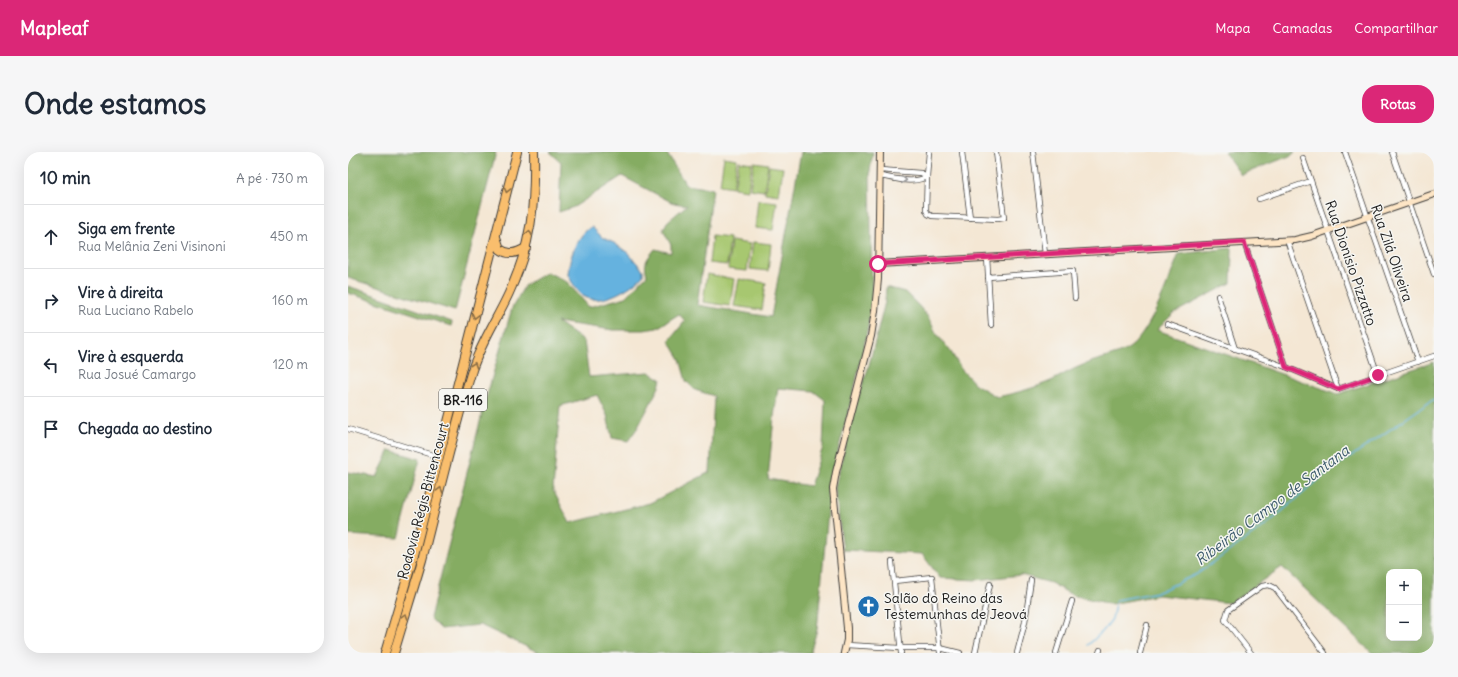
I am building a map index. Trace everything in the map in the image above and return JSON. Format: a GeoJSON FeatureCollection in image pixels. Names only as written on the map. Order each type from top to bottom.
{"type":"FeatureCollection","features":[{"type":"Feature","properties":{"kind":"highway","name":"Rodovia Régis Bittencourt"},"geometry":{"type":"LineString","coordinates":[[385,653],[406,583],[517,152]]}},
{"type":"Feature","properties":{"kind":"highway","name":"Rodovia Régis Bittencourt"},"geometry":{"type":"LineString","coordinates":[[394,653],[421,562],[462,404],[474,366],[482,344],[509,293],[526,248],[533,209],[534,152]]}},
{"type":"Feature","properties":{"kind":"highway"},"geometry":{"type":"LineString","coordinates":[[496,236],[500,249],[508,254],[518,252],[526,248]]}},
{"type":"Feature","properties":{"kind":"street"},"geometry":{"type":"LineString","coordinates":[[844,653],[847,628],[833,489],[873,325],[877,295],[880,152]]}},
{"type":"Feature","properties":{"kind":"street"},"geometry":{"type":"LineString","coordinates":[[929,152],[926,210],[928,214],[932,216],[1004,218],[996,152]]}},
{"type":"Feature","properties":{"kind":"street"},"geometry":{"type":"LineString","coordinates":[[962,152],[970,218]]}},
{"type":"Feature","properties":{"kind":"street"},"geometry":{"type":"LineString","coordinates":[[1033,152],[1045,254]]}},
{"type":"Feature","properties":{"kind":"street","name":"Rua Zilá Oliveira"},"geometry":{"type":"LineString","coordinates":[[1345,152],[1418,362]]}},
{"type":"Feature","properties":{"kind":"street"},"geometry":{"type":"LineString","coordinates":[[1392,152],[1434,274]]}},
{"type":"Feature","properties":{"kind":"street","name":"Rua Dionísio Pizzatto"},"geometry":{"type":"LineString","coordinates":[[1303,158],[1378,375]]}},
{"type":"Feature","properties":{"kind":"street"},"geometry":{"type":"LineString","coordinates":[[880,173],[921,173],[927,176]]}},
{"type":"Feature","properties":{"kind":"street"},"geometry":{"type":"LineString","coordinates":[[880,173],[904,180],[923,180],[927,176]]}},
{"type":"Feature","properties":{"kind":"street"},"geometry":{"type":"LineString","coordinates":[[1259,199],[1311,181]]}},
{"type":"Feature","properties":{"kind":"street"},"geometry":{"type":"LineString","coordinates":[[878,264],[1287,240],[1307,237],[1434,194]]}},
{"type":"Feature","properties":{"kind":"street"},"geometry":{"type":"LineString","coordinates":[[1287,240],[1338,389]]}},
{"type":"Feature","properties":{"kind":"street"},"geometry":{"type":"LineString","coordinates":[[1244,242],[1286,367]]}},
{"type":"Feature","properties":{"kind":"street"},"geometry":{"type":"LineString","coordinates":[[987,258],[991,325]]}},
{"type":"Feature","properties":{"kind":"street"},"geometry":{"type":"LineString","coordinates":[[988,277],[1073,271],[1076,298]]}},
{"type":"Feature","properties":{"kind":"street"},"geometry":{"type":"LineString","coordinates":[[1218,296],[1235,349]]}},
{"type":"Feature","properties":{"kind":"street"},"geometry":{"type":"LineString","coordinates":[[1167,324],[1286,367],[1338,389],[1434,356]]}},
{"type":"Feature","properties":{"kind":"street"},"geometry":{"type":"LineString","coordinates":[[348,429],[439,457]]}},
{"type":"Feature","properties":{"kind":"street"},"geometry":{"type":"LineString","coordinates":[[892,562],[901,651]]}},
{"type":"Feature","properties":{"kind":"street"},"geometry":{"type":"LineString","coordinates":[[894,581],[932,578],[940,651]]}},
{"type":"Feature","properties":{"kind":"street"},"geometry":{"type":"LineString","coordinates":[[1017,653],[1025,622],[1031,580]]}},
{"type":"Feature","properties":{"kind":"street"},"geometry":{"type":"LineString","coordinates":[[975,653],[990,584]]}},
{"type":"Feature","properties":{"kind":"street"},"geometry":{"type":"LineString","coordinates":[[1251,653],[1225,620],[1226,614],[1228,610],[1262,586],[1269,585],[1275,588],[1324,653]]}},
{"type":"Feature","properties":{"kind":"street"},"geometry":{"type":"LineString","coordinates":[[1056,653],[1072,601]]}},
{"type":"Feature","properties":{"kind":"street"},"geometry":{"type":"LineString","coordinates":[[1140,653],[1147,625]]}},
{"type":"Feature","properties":{"kind":"street"},"geometry":{"type":"LineString","coordinates":[[846,645],[901,651],[940,651],[960,653]]}},
{"type":"Feature","properties":{"kind":"green space"},"geometry":{"type":"Polygon","coordinates":[[[348,152],[496,152],[455,311],[348,278],[348,152]]]}},
{"type":"Feature","properties":{"kind":"green space"},"geometry":{"type":"Polygon","coordinates":[[[550,152],[666,152],[686,185],[713,189],[697,305],[771,317],[801,152],[873,152],[870,171],[872,292],[868,327],[854,390],[828,489],[829,501],[817,630],[810,653],[540,653],[480,625],[441,629],[430,618],[485,402],[512,308],[525,285],[547,272],[567,282],[589,307],[626,297],[647,275],[645,267],[646,261],[655,249],[671,253],[671,245],[663,230],[667,222],[687,205],[673,203],[622,176],[574,207],[559,212],[561,162],[550,152]],[[679,314],[657,328],[644,330],[613,330],[557,322],[584,341],[589,377],[649,372],[661,379],[659,387],[638,427],[628,441],[612,438],[607,415],[597,395],[560,406],[553,490],[570,523],[650,503],[710,472],[714,396],[695,390],[686,381],[680,359],[669,341],[685,321],[679,314]],[[778,388],[768,479],[810,486],[823,447],[825,400],[813,391],[778,388]]]}},
{"type":"Feature","properties":{"kind":"green space"},"geometry":{"type":"Polygon","coordinates":[[[1224,152],[1295,152],[1292,155],[1241,175],[1224,152]]]}},
{"type":"Feature","properties":{"kind":"green space"},"geometry":{"type":"Polygon","coordinates":[[[724,157],[737,159],[733,187],[720,185],[724,157]]]}},
{"type":"Feature","properties":{"kind":"green space"},"geometry":{"type":"Polygon","coordinates":[[[739,161],[752,163],[748,190],[734,188],[739,161]]]}},
{"type":"Feature","properties":{"kind":"green space"},"geometry":{"type":"Polygon","coordinates":[[[754,162],[768,164],[764,191],[750,189],[754,162]]]}},
{"type":"Feature","properties":{"kind":"green space"},"geometry":{"type":"Polygon","coordinates":[[[769,166],[783,168],[779,195],[765,193],[769,166]]]}},
{"type":"Feature","properties":{"kind":"green space"},"geometry":{"type":"Polygon","coordinates":[[[758,200],[777,202],[773,230],[755,228],[758,200]]]}},
{"type":"Feature","properties":{"kind":"green space"},"geometry":{"type":"Polygon","coordinates":[[[712,236],[730,238],[727,265],[709,263],[712,236]]]}},
{"type":"Feature","properties":{"kind":"green space"},"geometry":{"type":"Polygon","coordinates":[[[731,241],[750,244],[747,271],[728,269],[731,241]]]}},
{"type":"Feature","properties":{"kind":"green space"},"geometry":{"type":"Polygon","coordinates":[[[753,242],[771,244],[768,271],[750,269],[753,242]]]}},
{"type":"Feature","properties":{"kind":"green space"},"geometry":{"type":"Polygon","coordinates":[[[1232,248],[1231,283],[1174,313],[1157,330],[1338,394],[1434,362],[1434,653],[1372,653],[1282,567],[1230,603],[1158,595],[1111,604],[1072,595],[1051,583],[1021,575],[976,580],[940,578],[922,554],[843,550],[835,488],[854,409],[868,369],[885,302],[886,287],[905,292],[928,317],[936,333],[951,352],[961,369],[975,384],[997,397],[1018,392],[1053,380],[1071,370],[1117,354],[1129,348],[1134,344],[1148,325],[1179,254],[1232,248]]]}},
{"type":"Feature","properties":{"kind":"green space"},"geometry":{"type":"Polygon","coordinates":[[[707,274],[734,279],[730,306],[703,302],[707,274]]]}},
{"type":"Feature","properties":{"kind":"green space"},"geometry":{"type":"Polygon","coordinates":[[[739,279],[766,283],[762,310],[734,306],[739,279]]]}},
{"type":"Feature","properties":{"kind":"green space"},"geometry":{"type":"Polygon","coordinates":[[[348,286],[452,322],[451,326],[348,293],[348,286]]]}},
{"type":"Feature","properties":{"kind":"green space"},"geometry":{"type":"Polygon","coordinates":[[[390,450],[420,459],[399,538],[348,535],[348,472],[377,477],[390,450]]]}},
{"type":"Feature","properties":{"kind":"water"},"geometry":{"type":"Polygon","coordinates":[[[592,227],[603,238],[614,243],[628,253],[643,270],[643,276],[631,286],[616,294],[600,299],[592,299],[582,295],[568,275],[572,255],[578,241],[587,230],[592,227]]]}},
{"type":"Feature","properties":{"kind":"waterway","name":"Ribeirão Campo de Santana"},"geometry":{"type":"LineString","coordinates":[[1088,645],[1103,631],[1112,619],[1116,600],[1158,592],[1197,574],[1267,524],[1323,476],[1434,399]]}},
{"type":"Feature","properties":{"kind":"place","name":"Salão do Reino das Testemunhas de Jeová"},"geometry":{"type":"Point","coordinates":[868,606]}},
{"type":"Feature","properties":{"kind":"route"},"geometry":{"type":"LineString","coordinates":[[878,264],[1244,242],[1286,367],[1338,389],[1378,375]]}}]}
